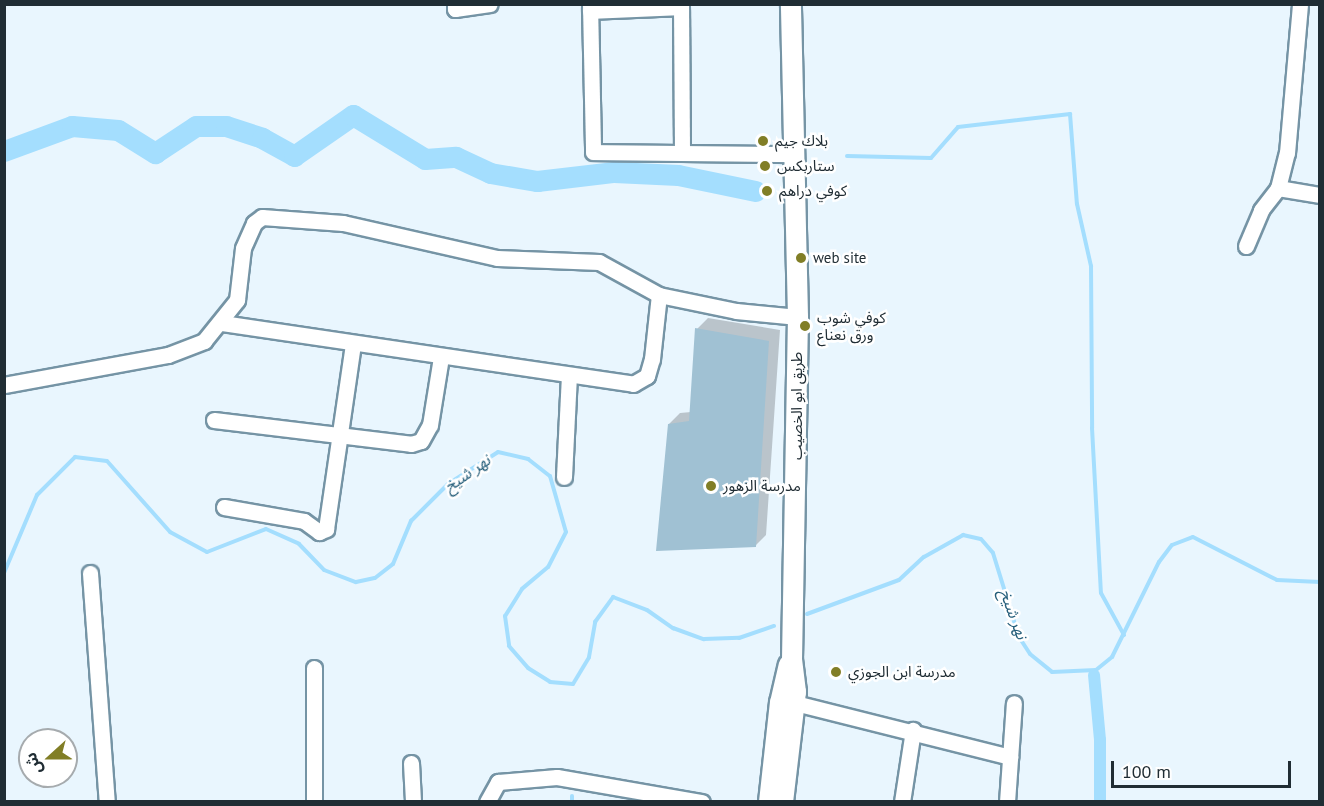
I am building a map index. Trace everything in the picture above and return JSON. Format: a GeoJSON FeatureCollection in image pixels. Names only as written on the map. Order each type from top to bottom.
{"type":"FeatureCollection","features":[{"type":"Feature","properties":{"kind":"main road","name":"طريق ابو الخصيب"},"geometry":{"type":"LineString","coordinates":[[783,801],[795,703],[792,660],[798,317],[791,5]]}},
{"type":"Feature","properties":{"kind":"main road","name":"طريق ابو الخصيب"},"geometry":{"type":"LineString","coordinates":[[769,801],[782,692],[792,660]]}},
{"type":"Feature","properties":{"kind":"street"},"geometry":{"type":"LineString","coordinates":[[455,4],[455,9],[490,4]]}},
{"type":"Feature","properties":{"kind":"street"},"geometry":{"type":"LineString","coordinates":[[1246,246],[1262,210],[1278,188],[1287,153],[1300,4]]}},
{"type":"Feature","properties":{"kind":"street"},"geometry":{"type":"LineString","coordinates":[[682,153],[681,6],[590,8],[593,152],[682,153],[793,154]]}},
{"type":"Feature","properties":{"kind":"street"},"geometry":{"type":"LineString","coordinates":[[1278,188],[1320,195]]}},
{"type":"Feature","properties":{"kind":"street"},"geometry":{"type":"LineString","coordinates":[[4,386],[168,355],[204,341],[222,323],[237,300],[243,248],[254,223],[262,217],[343,223],[497,258],[599,262],[659,295],[736,311],[798,317]]}},
{"type":"Feature","properties":{"kind":"street"},"geometry":{"type":"LineString","coordinates":[[222,323],[633,384],[646,376],[652,359],[659,295]]}},
{"type":"Feature","properties":{"kind":"street"},"geometry":{"type":"LineString","coordinates":[[224,507],[304,521],[319,532],[326,529],[353,343]]}},
{"type":"Feature","properties":{"kind":"street"},"geometry":{"type":"LineString","coordinates":[[214,420],[411,444],[421,441],[430,425],[441,357]]}},
{"type":"Feature","properties":{"kind":"street"},"geometry":{"type":"LineString","coordinates":[[564,477],[569,376]]}},
{"type":"Feature","properties":{"kind":"street"},"geometry":{"type":"LineString","coordinates":[[90,573],[107,801]]}},
{"type":"Feature","properties":{"kind":"street"},"geometry":{"type":"LineString","coordinates":[[314,668],[314,801]]}},
{"type":"Feature","properties":{"kind":"street"},"geometry":{"type":"LineString","coordinates":[[795,703],[913,730],[1010,757]]}},
{"type":"Feature","properties":{"kind":"street"},"geometry":{"type":"LineString","coordinates":[[1007,801],[1014,703]]}},
{"type":"Feature","properties":{"kind":"street"},"geometry":{"type":"LineString","coordinates":[[902,801],[913,730]]}},
{"type":"Feature","properties":{"kind":"street"},"geometry":{"type":"LineString","coordinates":[[411,763],[413,801]]}},
{"type":"Feature","properties":{"kind":"street"},"geometry":{"type":"LineString","coordinates":[[487,801],[498,782],[557,777],[702,801]]}},
{"type":"Feature","properties":{"kind":"building","name":"مدرسة الزهور"},"geometry":{"type":"Polygon","coordinates":[[[695,328],[769,341],[756,547],[656,551],[668,424],[689,421],[695,328]]]}},
{"type":"Feature","properties":{"kind":"waterway"},"geometry":{"type":"LineString","coordinates":[[847,156],[931,158],[958,127],[1070,114],[1077,204],[1091,266],[1092,428],[1101,593],[1124,635]]}},
{"type":"Feature","properties":{"kind":"waterway"},"geometry":{"type":"LineString","coordinates":[[4,151],[72,126],[118,130],[155,153],[196,126],[226,126],[262,138],[294,156],[353,115],[425,159],[456,157],[490,173],[537,181],[614,172],[678,175],[755,191]]}},
{"type":"Feature","properties":{"kind":"waterway","name":"نهر شيخ"},"geometry":{"type":"LineString","coordinates":[[4,573],[37,495],[75,457],[107,461],[170,532],[207,552],[266,529],[299,544],[324,570],[356,582],[375,578],[393,564],[411,521],[448,484],[498,452],[528,459],[550,476],[566,532],[548,567],[522,589],[505,616],[509,646],[528,668],[550,682],[573,684],[589,657],[595,622],[613,597],[647,610],[673,628],[704,639],[739,638],[774,626]]}},
{"type":"Feature","properties":{"kind":"waterway","name":"نهر شيخ"},"geometry":{"type":"LineString","coordinates":[[807,614],[899,580],[924,557],[963,535],[981,539],[993,553],[1019,637],[1030,654],[1052,672],[1096,670],[1112,657],[1159,562],[1172,545],[1193,537],[1277,580],[1320,582]]}},
{"type":"Feature","properties":{"kind":"waterway"},"geometry":{"type":"LineString","coordinates":[[1094,675],[1100,740],[1100,802]]}},
{"type":"Feature","properties":{"kind":"waterway"},"geometry":{"type":"LineString","coordinates":[[572,796],[572,802]]}},
{"type":"Feature","properties":{"kind":"place","name":"بلاك جيم"},"geometry":{"type":"Point","coordinates":[763,141]}},
{"type":"Feature","properties":{"kind":"place","name":"ستاربكس"},"geometry":{"type":"Point","coordinates":[765,166]}},
{"type":"Feature","properties":{"kind":"place","name":"كوفي دراهم"},"geometry":{"type":"Point","coordinates":[767,191]}},
{"type":"Feature","properties":{"kind":"place","name":"web site"},"geometry":{"type":"Point","coordinates":[801,258]}},
{"type":"Feature","properties":{"kind":"place","name":"كوفي شوب ورق نعناع"},"geometry":{"type":"Point","coordinates":[805,326]}},
{"type":"Feature","properties":{"kind":"place","name":"مدرسة الزهور"},"geometry":{"type":"Point","coordinates":[711,486]}},
{"type":"Feature","properties":{"kind":"place","name":"مدرسة ابن الجوزي"},"geometry":{"type":"Point","coordinates":[836,672]}}]}
